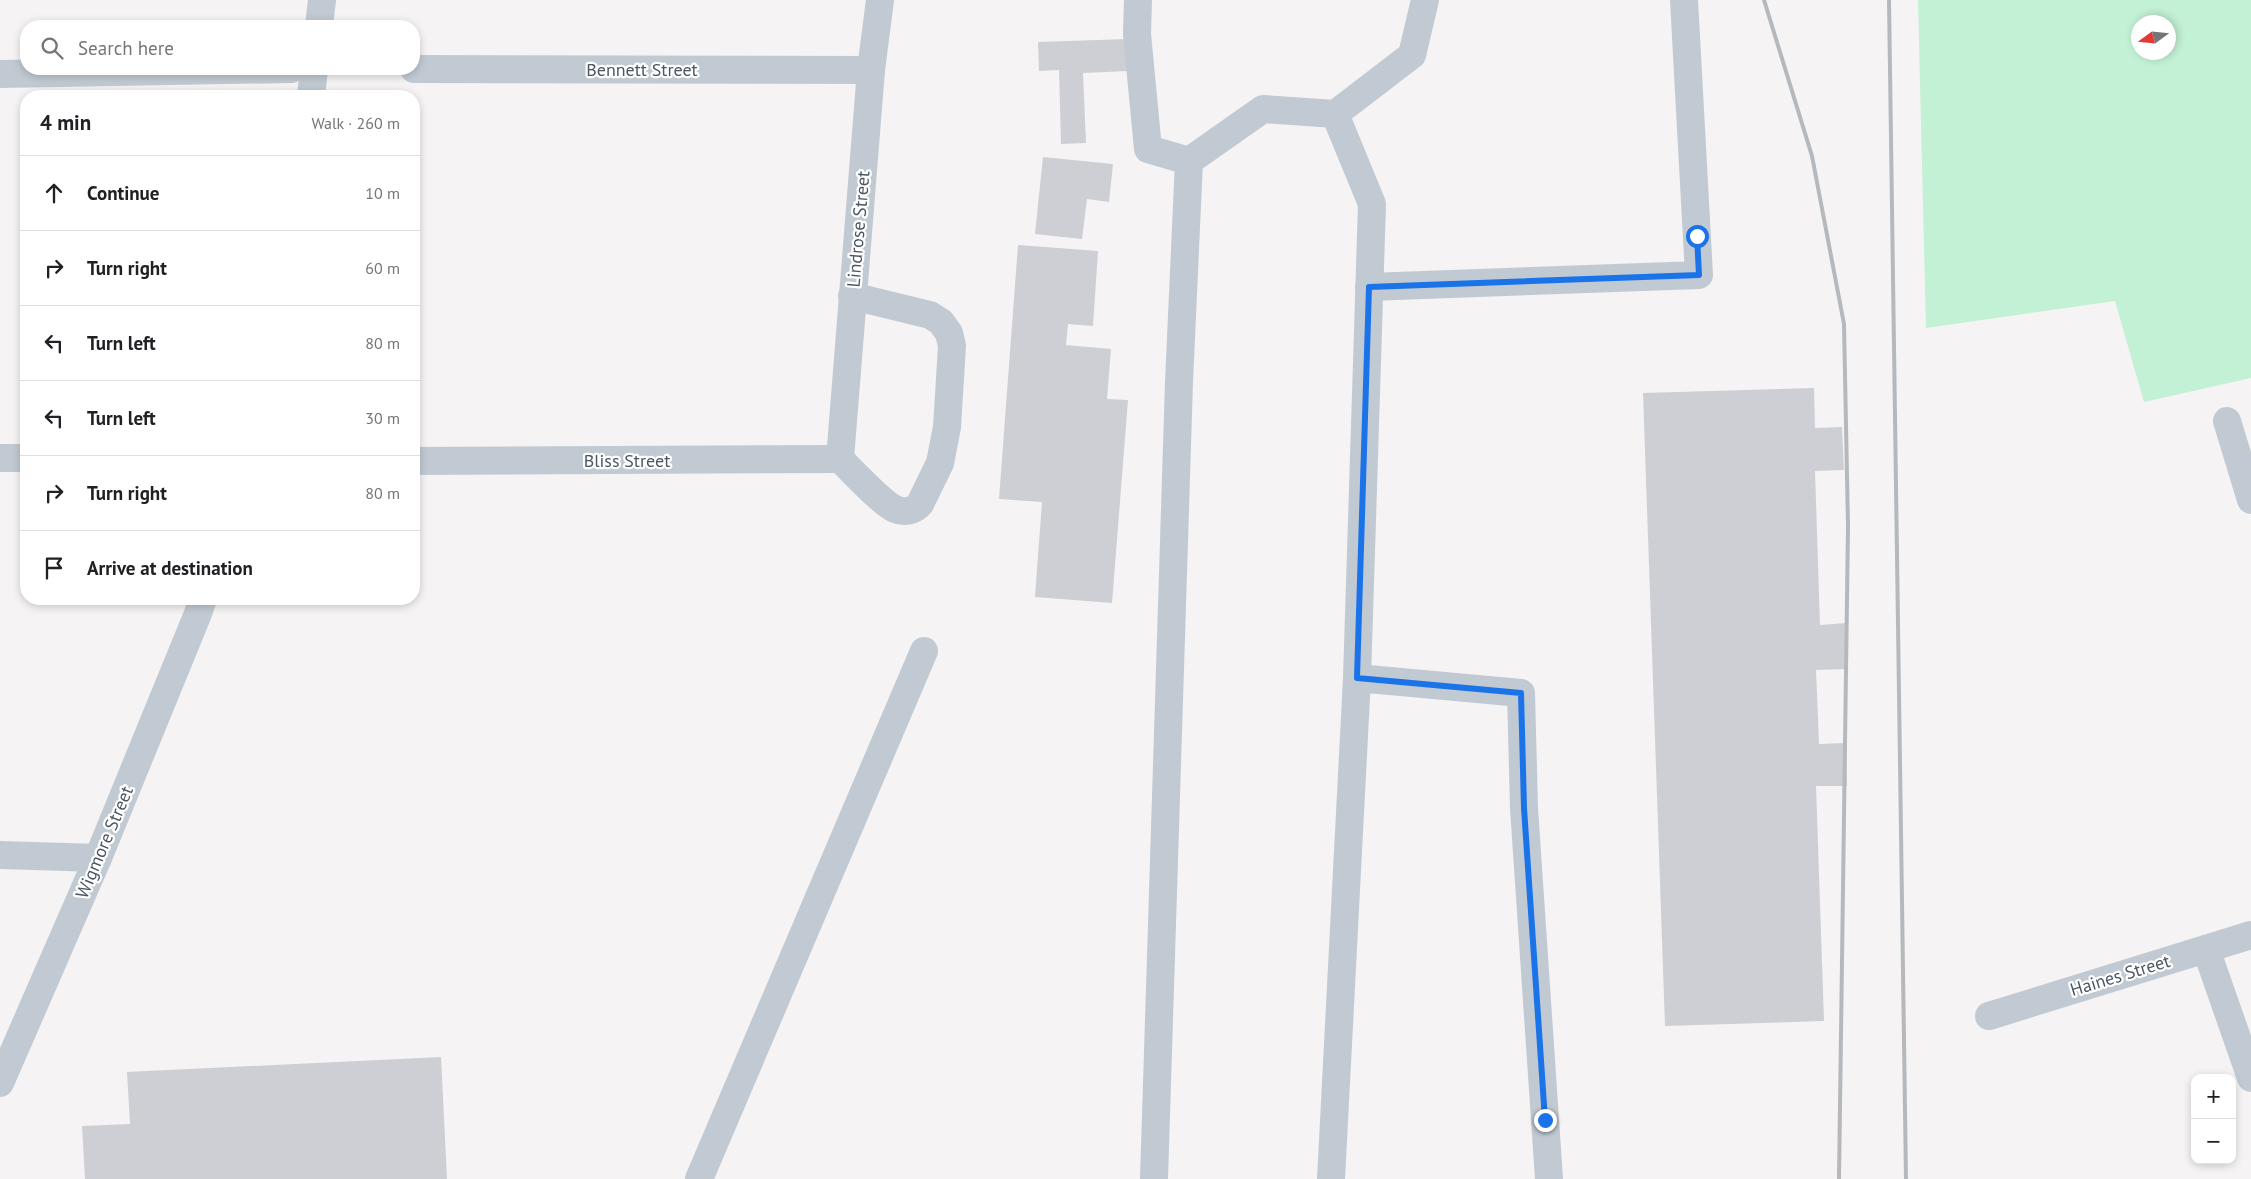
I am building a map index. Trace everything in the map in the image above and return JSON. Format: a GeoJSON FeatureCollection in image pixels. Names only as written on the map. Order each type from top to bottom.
{"type":"FeatureCollection","features":[{"type":"Feature","properties":{"kind":"street"},"geometry":{"type":"LineString","coordinates":[[320,20],[322,0]]}},
{"type":"Feature","properties":{"kind":"street","name":"Lindrose Street"},"geometry":{"type":"LineString","coordinates":[[840,459],[871,70],[880,0]]}},
{"type":"Feature","properties":{"kind":"street"},"geometry":{"type":"LineString","coordinates":[[1138,0],[1137,34],[1148,149],[1190,161]]}},
{"type":"Feature","properties":{"kind":"street"},"geometry":{"type":"LineString","coordinates":[[1190,161],[1262,109],[1335,114],[1412,55],[1425,0]]}},
{"type":"Feature","properties":{"kind":"street"},"geometry":{"type":"LineString","coordinates":[[1369,287],[1699,275],[1684,0]]}},
{"type":"Feature","properties":{"kind":"street","name":"Bennett Street"},"geometry":{"type":"LineString","coordinates":[[420,68],[871,70]]}},
{"type":"Feature","properties":{"kind":"street"},"geometry":{"type":"LineString","coordinates":[[0,74],[20,74]]}},
{"type":"Feature","properties":{"kind":"street"},"geometry":{"type":"LineString","coordinates":[[312,90],[313,75]]}},
{"type":"Feature","properties":{"kind":"street"},"geometry":{"type":"LineString","coordinates":[[1331,1179],[1357,678],[1372,204],[1335,114]]}},
{"type":"Feature","properties":{"kind":"street"},"geometry":{"type":"LineString","coordinates":[[1154,1179],[1179,392],[1190,161]]}},
{"type":"Feature","properties":{"kind":"street"},"geometry":{"type":"LineString","coordinates":[[840,459],[896,510],[907,512],[917,508],[920,504],[940,464],[947,427],[952,346],[945,328],[930,315],[852,296]]}},
{"type":"Feature","properties":{"kind":"street"},"geometry":{"type":"LineString","coordinates":[[2227,420],[2251,500]]}},
{"type":"Feature","properties":{"kind":"street"},"geometry":{"type":"LineString","coordinates":[[0,458],[20,458]]}},
{"type":"Feature","properties":{"kind":"street","name":"Bliss Street"},"geometry":{"type":"LineString","coordinates":[[420,461],[840,459]]}},
{"type":"Feature","properties":{"kind":"street","name":"Wigmore Street"},"geometry":{"type":"LineString","coordinates":[[0,1083],[98,858],[200,605]]}},
{"type":"Feature","properties":{"kind":"street"},"geometry":{"type":"LineString","coordinates":[[699,1179],[924,651]]}},
{"type":"Feature","properties":{"kind":"street"},"geometry":{"type":"LineString","coordinates":[[1357,678],[1521,693],[1524,808],[1549,1179]]}},
{"type":"Feature","properties":{"kind":"street"},"geometry":{"type":"LineString","coordinates":[[0,854],[98,858]]}},
{"type":"Feature","properties":{"kind":"street","name":"Haines Street"},"geometry":{"type":"LineString","coordinates":[[1989,1016],[2251,935]]}},
{"type":"Feature","properties":{"kind":"street"},"geometry":{"type":"LineString","coordinates":[[2206,949],[2251,1078]]}},
{"type":"Feature","properties":{"kind":"green space"},"geometry":{"type":"Polygon","coordinates":[[[1918,0],[2251,0],[2251,378],[2144,402],[2115,301],[1926,328],[1918,0]]]}},
{"type":"Feature","properties":{"kind":"building"},"geometry":{"type":"Polygon","coordinates":[[[1128,39],[1128,71],[1083,73],[1086,143],[1061,144],[1059,70],[1039,71],[1038,42],[1128,39]]]}},
{"type":"Feature","properties":{"kind":"building"},"geometry":{"type":"Polygon","coordinates":[[[1043,157],[1113,164],[1109,202],[1087,199],[1082,239],[1035,234],[1043,157]]]}},
{"type":"Feature","properties":{"kind":"building"},"geometry":{"type":"Polygon","coordinates":[[[1018,245],[1098,251],[1093,326],[1068,324],[1066,345],[1111,349],[1107,399],[1128,400],[1112,603],[1035,597],[1042,502],[999,499],[1018,245]]]}},
{"type":"Feature","properties":{"kind":"building"},"geometry":{"type":"Polygon","coordinates":[[[1814,388],[1815,428],[1842,427],[1844,470],[1815,471],[1820,625],[1846,623],[1847,669],[1816,670],[1819,744],[1846,743],[1847,786],[1816,786],[1824,1021],[1665,1026],[1643,393],[1814,388]]]}},
{"type":"Feature","properties":{"kind":"building"},"geometry":{"type":"Polygon","coordinates":[[[441,1057],[447,1179],[85,1179],[82,1126],[130,1124],[127,1072],[441,1057]]]}},
{"type":"Feature","properties":{"kind":"railway"},"geometry":{"type":"LineString","coordinates":[[1764,0],[1812,156],[1844,324],[1848,526],[1839,1179]]}},
{"type":"Feature","properties":{"kind":"railway"},"geometry":{"type":"LineString","coordinates":[[1889,0],[1906,1179]]}},
{"type":"Feature","properties":{"kind":"route"},"geometry":{"type":"LineString","coordinates":[[1545,1120],[1524,808],[1521,693],[1357,678],[1369,287],[1699,275],[1697,236]]}}]}
